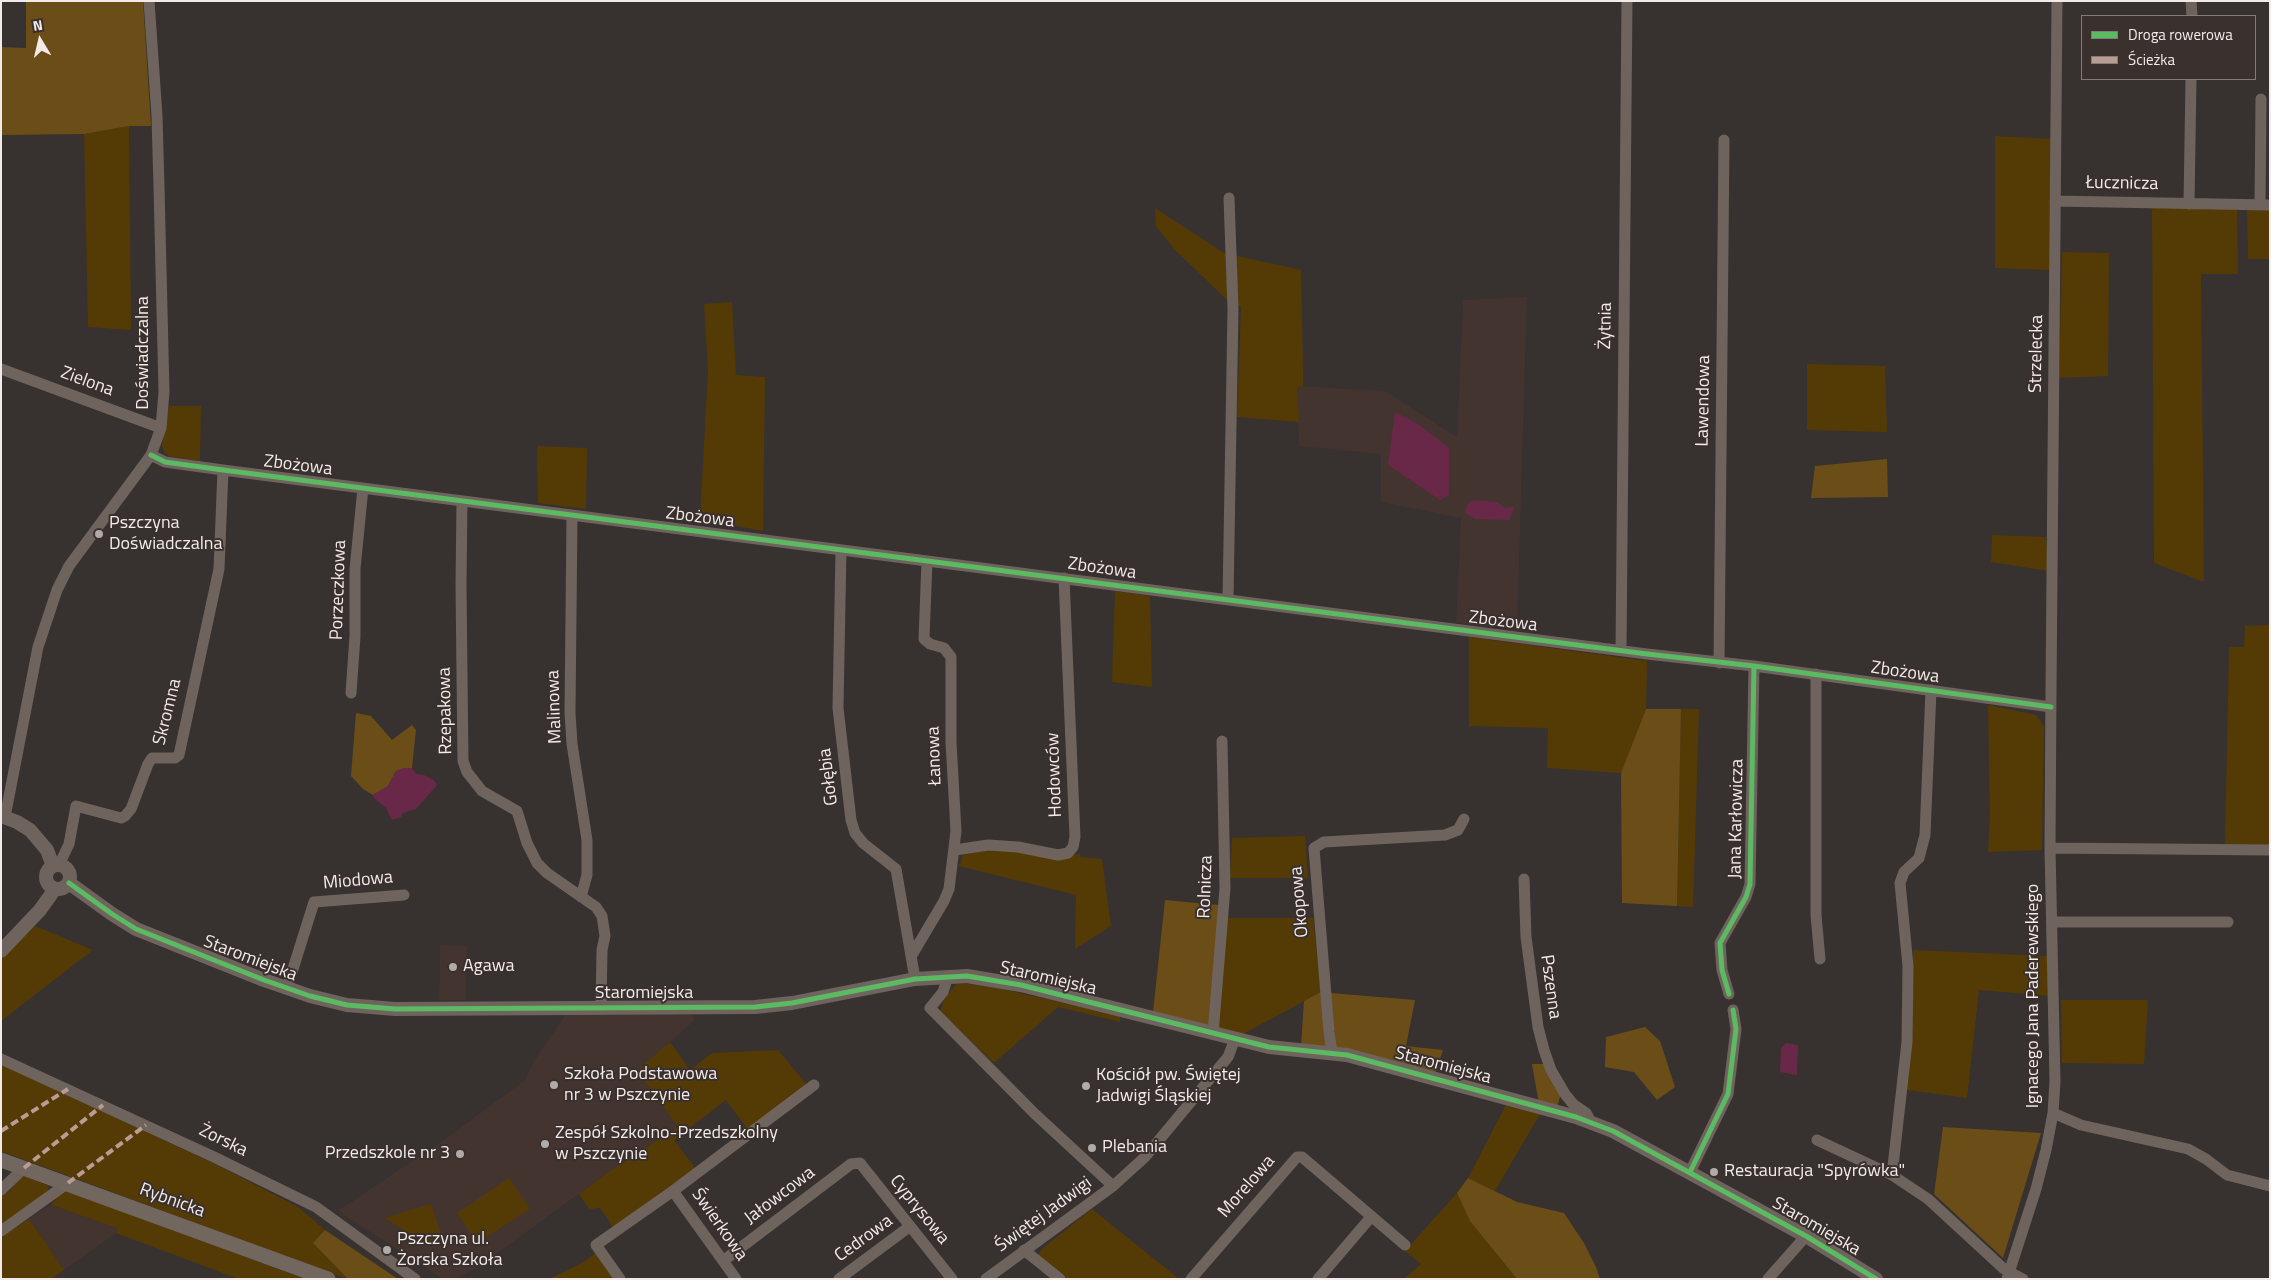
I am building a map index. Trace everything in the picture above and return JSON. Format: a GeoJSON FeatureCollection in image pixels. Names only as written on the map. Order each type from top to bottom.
{"type":"FeatureCollection","features":[{"type":"Feature","properties":{"kind":"main road","name":"Rybnicka"},"geometry":{"type":"LineString","coordinates":[[1,1160],[328,1279]]}},
{"type":"Feature","properties":{"kind":"street","name":"Doświadczalna"},"geometry":{"type":"LineString","coordinates":[[3,817],[38,647],[56,590],[69,566],[151,455],[161,428],[164,392],[157,116],[148,1]]}},
{"type":"Feature","properties":{"kind":"street","name":"Żytnia"},"geometry":{"type":"LineString","coordinates":[[1621,650],[1627,1]]}},
{"type":"Feature","properties":{"kind":"street","name":"Strzelecka"},"geometry":{"type":"LineString","coordinates":[[2051,707],[2057,1]]}},
{"type":"Feature","properties":{"kind":"street"},"geometry":{"type":"LineString","coordinates":[[2191,1],[2192,15]]}},
{"type":"Feature","properties":{"kind":"street"},"geometry":{"type":"LineString","coordinates":[[2189,204],[2192,80]]}},
{"type":"Feature","properties":{"kind":"street"},"geometry":{"type":"LineString","coordinates":[[2261,99],[2265,205]]}},
{"type":"Feature","properties":{"kind":"street","name":"Lawendowa"},"geometry":{"type":"LineString","coordinates":[[1719,663],[1724,140]]}},
{"type":"Feature","properties":{"kind":"street"},"geometry":{"type":"LineString","coordinates":[[1228,599],[1233,309],[1230,198]]}},
{"type":"Feature","properties":{"kind":"street","name":"Łucznicza"},"geometry":{"type":"LineString","coordinates":[[2055,201],[2265,205]]}},
{"type":"Feature","properties":{"kind":"street","name":"Zielona"},"geometry":{"type":"LineString","coordinates":[[1,369],[161,428]]}},
{"type":"Feature","properties":{"kind":"street","name":"Zbożowa"},"geometry":{"type":"LineString","coordinates":[[151,455],[165,462],[223,470],[1816,674],[2051,707]]}},
{"type":"Feature","properties":{"kind":"street","name":"Skromna"},"geometry":{"type":"LineString","coordinates":[[56,865],[69,844],[76,806],[120,818],[125,816],[131,809],[152,758],[175,758],[179,754],[220,569],[223,470]]}},
{"type":"Feature","properties":{"kind":"street","name":"Porzeczkowa"},"geometry":{"type":"LineString","coordinates":[[351,693],[355,636],[356,569],[363,488]]}},
{"type":"Feature","properties":{"kind":"street","name":"Rzepakowa"},"geometry":{"type":"LineString","coordinates":[[462,501],[463,761],[468,772],[482,791],[517,811],[527,843],[536,863],[547,873],[596,907],[604,924],[601,1008]]}},
{"type":"Feature","properties":{"kind":"street","name":"Malinowa"},"geometry":{"type":"LineString","coordinates":[[572,514],[570,713],[572,744],[587,840],[587,876],[581,897]]}},
{"type":"Feature","properties":{"kind":"street","name":"Gołębia"},"geometry":{"type":"LineString","coordinates":[[841,550],[838,708],[851,820],[855,833],[863,843],[896,869],[915,979]]}},
{"type":"Feature","properties":{"kind":"street","name":"Łanowa"},"geometry":{"type":"LineString","coordinates":[[912,956],[949,889],[956,831],[951,742],[951,656],[944,648],[930,644],[924,639],[927,561]]}},
{"type":"Feature","properties":{"kind":"street","name":"Hodowców"},"geometry":{"type":"LineString","coordinates":[[955,850],[988,845],[1018,847],[1058,855],[1068,853],[1074,847],[1064,578]]}},
{"type":"Feature","properties":{"kind":"street","name":"Jana Karłowicza"},"geometry":{"type":"LineString","coordinates":[[1729,994],[1722,970],[1720,943],[1746,898],[1750,884],[1754,666]]}},
{"type":"Feature","properties":{"kind":"street"},"geometry":{"type":"LineString","coordinates":[[1816,674],[1816,915],[1820,960]]}},
{"type":"Feature","properties":{"kind":"street"},"geometry":{"type":"LineString","coordinates":[[1892,1175],[1907,1042],[1908,966],[1900,883],[1904,872],[1919,858],[1923,848],[1929,778],[1931,690]]}},
{"type":"Feature","properties":{"kind":"street","name":"Ignacego Jana Paderewskiego"},"geometry":{"type":"LineString","coordinates":[[2008,1275],[2036,1189],[2053,1113],[2055,998],[2050,848],[2051,707]]}},
{"type":"Feature","properties":{"kind":"street","name":"Rolnicza"},"geometry":{"type":"LineString","coordinates":[[1213,1034],[1225,888],[1222,741]]}},
{"type":"Feature","properties":{"kind":"street"},"geometry":{"type":"LineString","coordinates":[[3,817],[18,822],[39,839],[56,865]]}},
{"type":"Feature","properties":{"kind":"street","name":"Okopowa"},"geometry":{"type":"LineString","coordinates":[[1332,1052],[1314,848],[1324,842],[1445,835],[1458,830],[1464,819]]}},
{"type":"Feature","properties":{"kind":"street"},"geometry":{"type":"LineString","coordinates":[[2050,848],[2270,850]]}},
{"type":"Feature","properties":{"kind":"street"},"geometry":{"type":"LineString","coordinates":[[56,865],[64,866],[69,871],[69,883],[65,888],[55,889],[48,885],[46,878],[48,871],[56,865]]}},
{"type":"Feature","properties":{"kind":"street","name":"Pszenna"},"geometry":{"type":"LineString","coordinates":[[1524,879],[1526,937],[1538,1027],[1552,1070],[1565,1094],[1573,1104],[1586,1113],[1591,1122]]}},
{"type":"Feature","properties":{"kind":"street","name":"Staromiejska"},"geometry":{"type":"LineString","coordinates":[[69,883],[136,929],[287,988],[346,1005],[394,1009],[736,1007],[792,1004],[915,979],[948,976],[1000,980],[1235,1040],[1288,1050],[1332,1052],[1389,1065],[1558,1112],[1614,1131],[1806,1236],[1876,1279]]}},
{"type":"Feature","properties":{"kind":"street"},"geometry":{"type":"LineString","coordinates":[[1,951],[40,910],[55,889]]}},
{"type":"Feature","properties":{"kind":"street","name":"Miodowa"},"geometry":{"type":"LineString","coordinates":[[287,988],[314,902],[404,895]]}},
{"type":"Feature","properties":{"kind":"street"},"geometry":{"type":"LineString","coordinates":[[2053,922],[2228,922]]}},
{"type":"Feature","properties":{"kind":"street"},"geometry":{"type":"LineString","coordinates":[[948,976],[943,992],[930,1008],[1035,1114],[1113,1186]]}},
{"type":"Feature","properties":{"kind":"street"},"geometry":{"type":"LineString","coordinates":[[1690,1172],[1728,1094],[1736,1029],[1733,1010]]}},
{"type":"Feature","properties":{"kind":"street","name":"Świętej Jadwigi"},"geometry":{"type":"LineString","coordinates":[[986,1279],[1113,1186],[1145,1158],[1228,1056],[1235,1040]]}},
{"type":"Feature","properties":{"kind":"street","name":"Żorska"},"geometry":{"type":"LineString","coordinates":[[1,1058],[214,1157],[316,1208],[416,1279]]}},
{"type":"Feature","properties":{"kind":"street"},"geometry":{"type":"LineString","coordinates":[[620,1279],[596,1245],[673,1191],[814,1085]]}},
{"type":"Feature","properties":{"kind":"street"},"geometry":{"type":"LineString","coordinates":[[1558,1112],[1565,1094]]}},
{"type":"Feature","properties":{"kind":"street"},"geometry":{"type":"LineString","coordinates":[[2053,1113],[2081,1125],[2188,1149],[2206,1159],[2226,1175],[2270,1186]]}},
{"type":"Feature","properties":{"kind":"street"},"geometry":{"type":"LineString","coordinates":[[1817,1140],[1892,1175],[1928,1199],[2004,1269],[2008,1275],[2023,1279]]}},
{"type":"Feature","properties":{"kind":"street","name":"Morelowa"},"geometry":{"type":"LineString","coordinates":[[1191,1279],[1297,1157],[1302,1157],[1405,1245]]}},
{"type":"Feature","properties":{"kind":"street","name":"Cyprysowa"},"geometry":{"type":"LineString","coordinates":[[860,1163],[952,1279]]}},
{"type":"Feature","properties":{"kind":"street","name":"Jałowcowa"},"geometry":{"type":"LineString","coordinates":[[724,1261],[851,1164],[860,1163]]}},
{"type":"Feature","properties":{"kind":"street"},"geometry":{"type":"LineString","coordinates":[[1,1190],[24,1168]]}},
{"type":"Feature","properties":{"kind":"street"},"geometry":{"type":"LineString","coordinates":[[1,1230],[68,1183]]}},
{"type":"Feature","properties":{"kind":"street","name":"Świerkowa"},"geometry":{"type":"LineString","coordinates":[[673,1191],[736,1279]]}},
{"type":"Feature","properties":{"kind":"street"},"geometry":{"type":"LineString","coordinates":[[1318,1279],[1371,1217]]}},
{"type":"Feature","properties":{"kind":"street","name":"Cedrowa"},"geometry":{"type":"LineString","coordinates":[[839,1279],[909,1227]]}},
{"type":"Feature","properties":{"kind":"street"},"geometry":{"type":"LineString","coordinates":[[1768,1279],[1806,1236]]}},
{"type":"Feature","properties":{"kind":"street"},"geometry":{"type":"LineString","coordinates":[[1024,1250],[1060,1279]]}},
{"type":"Feature","properties":{"kind":"shaded area"},"geometry":{"type":"Polygon","coordinates":[[[26,1],[143,1],[151,126],[129,126],[84,134],[1,135],[1,47],[26,48],[26,1]]]}},
{"type":"Feature","properties":{"kind":"shaded area"},"geometry":{"type":"Polygon","coordinates":[[[129,126],[131,330],[88,327],[84,134],[129,126]]]}},
{"type":"Feature","properties":{"kind":"shaded area"},"geometry":{"type":"Polygon","coordinates":[[[1995,136],[2051,139],[2049,270],[1995,268],[1995,136]]]}},
{"type":"Feature","properties":{"kind":"shaded area"},"geometry":{"type":"Polygon","coordinates":[[[1155,208],[1224,253],[1301,270],[1303,387],[1297,387],[1299,422],[1237,417],[1241,307],[1226,299],[1174,249],[1156,226],[1155,208]]]}},
{"type":"Feature","properties":{"kind":"shaded area"},"geometry":{"type":"Polygon","coordinates":[[[2152,208],[2237,209],[2238,274],[2201,274],[2204,582],[2154,563],[2152,208]]]}},
{"type":"Feature","properties":{"kind":"shaded area"},"geometry":{"type":"Polygon","coordinates":[[[2247,210],[2270,210],[2270,259],[2248,259],[2247,210]]]}},
{"type":"Feature","properties":{"kind":"shaded area"},"geometry":{"type":"Polygon","coordinates":[[[2062,252],[2109,253],[2108,376],[2059,378],[2062,252]]]}},
{"type":"Feature","properties":{"kind":"shaded area"},"geometry":{"type":"Polygon","coordinates":[[[1527,297],[1517,629],[1456,623],[1461,518],[1381,502],[1381,454],[1299,446],[1297,386],[1385,391],[1457,437],[1463,300],[1527,297]]]}},
{"type":"Feature","properties":{"kind":"shaded area"},"geometry":{"type":"Polygon","coordinates":[[[732,302],[736,375],[765,377],[763,531],[700,519],[708,371],[704,304],[732,302]]]}},
{"type":"Feature","properties":{"kind":"shaded area"},"geometry":{"type":"Polygon","coordinates":[[[1807,364],[1885,366],[1887,432],[1807,430],[1807,364]]]}},
{"type":"Feature","properties":{"kind":"shaded area"},"geometry":{"type":"Polygon","coordinates":[[[169,406],[201,406],[200,461],[169,456],[164,452],[162,445],[169,406]]]}},
{"type":"Feature","properties":{"kind":"shaded area"},"geometry":{"type":"Polygon","coordinates":[[[1395,412],[1418,424],[1449,448],[1449,495],[1440,500],[1388,465],[1395,412]]]}},
{"type":"Feature","properties":{"kind":"shaded area"},"geometry":{"type":"Polygon","coordinates":[[[537,446],[587,448],[586,509],[538,503],[537,446]]]}},
{"type":"Feature","properties":{"kind":"shaded area"},"geometry":{"type":"Polygon","coordinates":[[[1887,459],[1888,497],[1811,498],[1815,466],[1887,459]]]}},
{"type":"Feature","properties":{"kind":"shaded area"},"geometry":{"type":"Polygon","coordinates":[[[1472,500],[1497,502],[1504,508],[1514,507],[1509,520],[1475,519],[1465,513],[1467,505],[1472,500]]]}},
{"type":"Feature","properties":{"kind":"shaded area"},"geometry":{"type":"Polygon","coordinates":[[[1992,535],[2046,537],[2048,571],[1991,562],[1992,535]]]}},
{"type":"Feature","properties":{"kind":"shaded area"},"geometry":{"type":"Polygon","coordinates":[[[1115,591],[1150,596],[1152,687],[1112,682],[1115,591]]]}},
{"type":"Feature","properties":{"kind":"shaded area"},"geometry":{"type":"Polygon","coordinates":[[[2270,625],[2270,845],[2225,844],[2229,647],[2244,647],[2245,626],[2270,625]]]}},
{"type":"Feature","properties":{"kind":"shaded area"},"geometry":{"type":"Polygon","coordinates":[[[1469,637],[1647,661],[1646,709],[1621,773],[1547,768],[1548,728],[1469,726],[1469,637]]]}},
{"type":"Feature","properties":{"kind":"shaded area"},"geometry":{"type":"Polygon","coordinates":[[[1988,705],[2036,715],[2044,726],[2042,850],[1988,852],[1990,817],[1988,705]]]}},
{"type":"Feature","properties":{"kind":"shaded area"},"geometry":{"type":"Polygon","coordinates":[[[1646,709],[1681,709],[1677,906],[1622,903],[1621,773],[1646,709]]]}},
{"type":"Feature","properties":{"kind":"shaded area"},"geometry":{"type":"Polygon","coordinates":[[[1681,709],[1699,709],[1693,907],[1677,906],[1681,709]]]}},
{"type":"Feature","properties":{"kind":"shaded area"},"geometry":{"type":"Polygon","coordinates":[[[356,713],[371,716],[392,740],[412,725],[416,730],[412,768],[396,771],[388,786],[373,795],[363,789],[351,776],[356,713]]]}},
{"type":"Feature","properties":{"kind":"shaded area"},"geometry":{"type":"Polygon","coordinates":[[[403,768],[412,768],[416,774],[424,775],[434,780],[437,785],[416,809],[402,813],[401,817],[392,820],[386,808],[373,795],[388,786],[396,771],[403,768]]]}},
{"type":"Feature","properties":{"kind":"shaded area"},"geometry":{"type":"Polygon","coordinates":[[[1305,836],[1308,878],[1230,878],[1232,838],[1305,836]]]}},
{"type":"Feature","properties":{"kind":"shaded area"},"geometry":{"type":"Polygon","coordinates":[[[987,849],[1019,850],[1061,859],[1080,853],[1080,857],[1102,859],[1111,926],[1075,949],[1076,895],[959,866],[963,855],[987,849]]]}},
{"type":"Feature","properties":{"kind":"shaded area"},"geometry":{"type":"Polygon","coordinates":[[[1165,900],[1219,905],[1209,1030],[1153,1012],[1165,900]]]}},
{"type":"Feature","properties":{"kind":"shaded area"},"geometry":{"type":"Polygon","coordinates":[[[1227,918],[1313,918],[1321,992],[1243,1034],[1218,1032],[1227,918]]]}},
{"type":"Feature","properties":{"kind":"shaded area"},"geometry":{"type":"Polygon","coordinates":[[[35,926],[93,950],[1,1021],[1,959],[35,926]]]}},
{"type":"Feature","properties":{"kind":"shaded area"},"geometry":{"type":"Polygon","coordinates":[[[440,945],[467,946],[466,1000],[439,1000],[440,945]]]}},
{"type":"Feature","properties":{"kind":"shaded area"},"geometry":{"type":"Polygon","coordinates":[[[1913,950],[2048,956],[2050,996],[1979,990],[1967,1098],[1907,1090],[1913,950]]]}},
{"type":"Feature","properties":{"kind":"shaded area"},"geometry":{"type":"Polygon","coordinates":[[[957,983],[989,986],[1120,1016],[1120,1022],[1058,1007],[994,1063],[940,1012],[944,1000],[957,983]]]}},
{"type":"Feature","properties":{"kind":"shaded area"},"geometry":{"type":"Polygon","coordinates":[[[1321,992],[1326,1047],[1301,1046],[1304,1001],[1321,992]]]}},
{"type":"Feature","properties":{"kind":"shaded area"},"geometry":{"type":"Polygon","coordinates":[[[1330,993],[1415,1000],[1406,1046],[1443,1050],[1435,1074],[1336,1047],[1330,993]]]}},
{"type":"Feature","properties":{"kind":"shaded area"},"geometry":{"type":"Polygon","coordinates":[[[2061,1000],[2148,1000],[2144,1064],[2062,1063],[2061,1000]]]}},
{"type":"Feature","properties":{"kind":"shaded area","name":"Zespół Szkolno-Przedszkolny w Pszczynie"},"geometry":{"type":"Polygon","coordinates":[[[641,1013],[693,1015],[694,1021],[638,1070],[678,1127],[613,1169],[485,1262],[456,1279],[443,1279],[338,1211],[448,1137],[525,1080],[532,1064],[566,1014],[641,1013]]]}},
{"type":"Feature","properties":{"kind":"shaded area"},"geometry":{"type":"Polygon","coordinates":[[[1645,1027],[1660,1041],[1675,1087],[1657,1100],[1634,1072],[1605,1067],[1606,1037],[1645,1027]]]}},
{"type":"Feature","properties":{"kind":"shaded area"},"geometry":{"type":"Polygon","coordinates":[[[670,1042],[690,1070],[712,1053],[778,1050],[807,1085],[749,1131],[726,1100],[674,1140],[696,1169],[613,1227],[600,1208],[589,1209],[579,1194],[613,1169],[678,1127],[637,1070],[670,1042]]]}},
{"type":"Feature","properties":{"kind":"shaded area"},"geometry":{"type":"Polygon","coordinates":[[[1786,1043],[1798,1045],[1797,1075],[1780,1072],[1781,1048],[1786,1043]]]}},
{"type":"Feature","properties":{"kind":"shaded area"},"geometry":{"type":"Polygon","coordinates":[[[1,1064],[219,1166],[298,1207],[325,1230],[313,1243],[348,1279],[1,1151],[1,1064]]]}},
{"type":"Feature","properties":{"kind":"shaded area"},"geometry":{"type":"Polygon","coordinates":[[[1532,1064],[1543,1064],[1561,1093],[1557,1108],[1539,1104],[1532,1064]]]}},
{"type":"Feature","properties":{"kind":"shaded area"},"geometry":{"type":"Polygon","coordinates":[[[1506,1105],[1540,1114],[1495,1191],[1468,1178],[1506,1105]]]}},
{"type":"Feature","properties":{"kind":"shaded area"},"geometry":{"type":"Polygon","coordinates":[[[1943,1127],[2041,1133],[2003,1258],[1934,1194],[1943,1127]]]}},
{"type":"Feature","properties":{"kind":"shaded area"},"geometry":{"type":"Polygon","coordinates":[[[24,1176],[49,1186],[46,1195],[1,1226],[1,1196],[10,1191],[17,1181],[24,1176]]]}},
{"type":"Feature","properties":{"kind":"shaded area"},"geometry":{"type":"Polygon","coordinates":[[[509,1178],[530,1209],[477,1243],[457,1213],[509,1178]]]}},
{"type":"Feature","properties":{"kind":"shaded area"},"geometry":{"type":"Polygon","coordinates":[[[1468,1178],[1517,1202],[1564,1213],[1584,1243],[1600,1279],[1517,1279],[1470,1221],[1457,1193],[1468,1178]]]}},
{"type":"Feature","properties":{"kind":"shaded area"},"geometry":{"type":"Polygon","coordinates":[[[67,1192],[305,1279],[239,1279],[116,1233],[117,1228],[51,1205],[60,1194],[67,1192]]]}},
{"type":"Feature","properties":{"kind":"shaded area"},"geometry":{"type":"Polygon","coordinates":[[[1457,1193],[1470,1221],[1517,1279],[1404,1279],[1421,1264],[1405,1251],[1457,1193]]]}},
{"type":"Feature","properties":{"kind":"shaded area"},"geometry":{"type":"Polygon","coordinates":[[[431,1204],[443,1239],[427,1244],[384,1218],[431,1204]]]}},
{"type":"Feature","properties":{"kind":"shaded area"},"geometry":{"type":"Polygon","coordinates":[[[51,1205],[117,1228],[116,1233],[64,1270],[29,1219],[51,1205]]]}},
{"type":"Feature","properties":{"kind":"shaded area"},"geometry":{"type":"Polygon","coordinates":[[[1092,1209],[1179,1279],[1067,1279],[1038,1255],[1043,1248],[1092,1209]]]}},
{"type":"Feature","properties":{"kind":"shaded area"},"geometry":{"type":"Polygon","coordinates":[[[29,1219],[64,1270],[51,1279],[1,1279],[1,1237],[29,1219]]]}},
{"type":"Feature","properties":{"kind":"shaded area"},"geometry":{"type":"Polygon","coordinates":[[[325,1230],[398,1279],[348,1279],[313,1243],[325,1230]]]}},
{"type":"Feature","properties":{"kind":"shaded area"},"geometry":{"type":"Polygon","coordinates":[[[596,1253],[616,1279],[549,1279],[580,1264],[596,1253]]]}},
{"type":"Feature","properties":{"kind":"marked path"},"geometry":{"type":"LineString","coordinates":[[1,1131],[68,1089]]}},
{"type":"Feature","properties":{"kind":"marked path"},"geometry":{"type":"LineString","coordinates":[[24,1168],[103,1105]]}},
{"type":"Feature","properties":{"kind":"marked path"},"geometry":{"type":"LineString","coordinates":[[68,1183],[146,1125]]}},
{"type":"Feature","properties":{"kind":"cycle path"},"geometry":{"type":"LineString","coordinates":[[151,455],[165,462],[223,470],[1647,654],[1754,666],[2051,707]]}},
{"type":"Feature","properties":{"kind":"cycle path"},"geometry":{"type":"LineString","coordinates":[[1729,994],[1722,970],[1720,943],[1746,897],[1750,884],[1754,666]]}},
{"type":"Feature","properties":{"kind":"cycle path"},"geometry":{"type":"LineString","coordinates":[[69,883],[136,929],[264,980],[310,996],[347,1005],[395,1009],[755,1007],[792,1003],[915,979],[967,976],[1021,985],[1269,1047],[1347,1055],[1576,1117],[1613,1131],[1806,1236],[1876,1279]]}},
{"type":"Feature","properties":{"kind":"cycle path"},"geometry":{"type":"LineString","coordinates":[[1690,1172],[1728,1094],[1736,1029],[1733,1010]]}},
{"type":"Feature","properties":{"kind":"place","name":"Pszczyna Doświadczalna"},"geometry":{"type":"Point","coordinates":[99,534]}},
{"type":"Feature","properties":{"kind":"place","name":"Agawa"},"geometry":{"type":"Point","coordinates":[453,967]}},
{"type":"Feature","properties":{"kind":"place","name":"Szkoła Podstawowa nr 3 w Pszczynie"},"geometry":{"type":"Point","coordinates":[554,1085]}},
{"type":"Feature","properties":{"kind":"place","name":"Kościół pw. Świętej Jadwigi Śląskiej"},"geometry":{"type":"Point","coordinates":[1086,1086]}},
{"type":"Feature","properties":{"kind":"place","name":"Zespół Szkolno-Przedszkolny w Pszczynie"},"geometry":{"type":"Point","coordinates":[545,1144]}},
{"type":"Feature","properties":{"kind":"place","name":"Plebania"},"geometry":{"type":"Point","coordinates":[1092,1148]}},
{"type":"Feature","properties":{"kind":"place","name":"Przedszkole nr 3"},"geometry":{"type":"Point","coordinates":[460,1154]}},
{"type":"Feature","properties":{"kind":"place","name":"Restauracja \"Spyrówka\""},"geometry":{"type":"Point","coordinates":[1714,1172]}},
{"type":"Feature","properties":{"kind":"place","name":"Pszczyna ul. Żorska Szkoła"},"geometry":{"type":"Point","coordinates":[387,1250]}}]}
